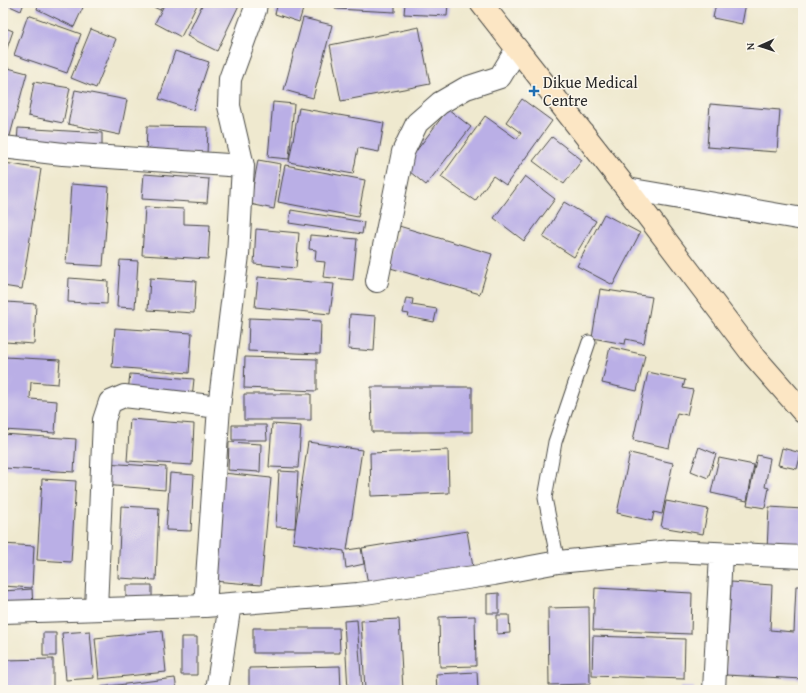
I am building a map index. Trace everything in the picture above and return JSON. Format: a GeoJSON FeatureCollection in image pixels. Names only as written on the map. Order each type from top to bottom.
{"type":"FeatureCollection","features":[{"type":"Feature","properties":{"kind":"main road"},"geometry":{"type":"LineString","coordinates":[[481,3],[627,189],[752,355],[803,412]]}},
{"type":"Feature","properties":{"kind":"street"},"geometry":{"type":"LineString","coordinates":[[205,606],[220,407],[238,254],[243,166],[229,106],[230,79],[255,10],[256,3]]}},
{"type":"Feature","properties":{"kind":"street"},"geometry":{"type":"LineString","coordinates":[[377,281],[403,152],[416,123],[440,103],[466,88],[500,77],[517,49]]}},
{"type":"Feature","properties":{"kind":"street"},"geometry":{"type":"LineString","coordinates":[[3,147],[63,154],[243,166]]}},
{"type":"Feature","properties":{"kind":"street"},"geometry":{"type":"LineString","coordinates":[[627,189],[803,219]]}},
{"type":"Feature","properties":{"kind":"street"},"geometry":{"type":"LineString","coordinates":[[96,609],[104,420],[110,402],[124,396],[220,407]]}},
{"type":"Feature","properties":{"kind":"street"},"geometry":{"type":"LineString","coordinates":[[3,612],[205,606],[358,594],[494,574],[558,562],[671,551],[803,557]]}},
{"type":"Feature","properties":{"kind":"street"},"geometry":{"type":"LineString","coordinates":[[714,690],[721,554]]}},
{"type":"Feature","properties":{"kind":"street"},"geometry":{"type":"LineString","coordinates":[[218,690],[230,604]]}},
{"type":"Feature","properties":{"kind":"lane"},"geometry":{"type":"LineString","coordinates":[[558,562],[545,498],[554,442],[589,342]]}},
{"type":"Feature","properties":{"kind":"building"},"geometry":{"type":"Polygon","coordinates":[[[3,3],[24,3],[21,11],[3,3]]]}},
{"type":"Feature","properties":{"kind":"building"},"geometry":{"type":"Polygon","coordinates":[[[39,3],[85,3],[74,27],[37,9],[39,3]]]}},
{"type":"Feature","properties":{"kind":"building"},"geometry":{"type":"Polygon","coordinates":[[[145,3],[163,3],[160,10],[145,3]]]}},
{"type":"Feature","properties":{"kind":"building"},"geometry":{"type":"Polygon","coordinates":[[[165,3],[198,3],[181,37],[155,23],[165,3]]]}},
{"type":"Feature","properties":{"kind":"building"},"geometry":{"type":"Polygon","coordinates":[[[203,3],[240,3],[217,51],[187,36],[203,3]]]}},
{"type":"Feature","properties":{"kind":"building"},"geometry":{"type":"Polygon","coordinates":[[[278,3],[293,3],[304,6],[299,22],[275,14],[278,3]]]}},
{"type":"Feature","properties":{"kind":"building"},"geometry":{"type":"Polygon","coordinates":[[[335,3],[395,3],[395,12],[335,9],[335,3]]]}},
{"type":"Feature","properties":{"kind":"building"},"geometry":{"type":"Polygon","coordinates":[[[405,3],[448,3],[447,16],[404,14],[405,3]]]}},
{"type":"Feature","properties":{"kind":"building"},"geometry":{"type":"Polygon","coordinates":[[[716,3],[746,3],[742,24],[713,18],[716,3]]]}},
{"type":"Feature","properties":{"kind":"building"},"geometry":{"type":"Polygon","coordinates":[[[28,15],[81,34],[67,73],[14,55],[28,15]]]}},
{"type":"Feature","properties":{"kind":"building"},"geometry":{"type":"Polygon","coordinates":[[[303,18],[332,25],[313,98],[284,90],[303,18]]]}},
{"type":"Feature","properties":{"kind":"building"},"geometry":{"type":"Polygon","coordinates":[[[3,27],[13,31],[3,60],[3,27]]]}},
{"type":"Feature","properties":{"kind":"building"},"geometry":{"type":"Polygon","coordinates":[[[419,27],[430,84],[341,101],[330,45],[419,27]]]}},
{"type":"Feature","properties":{"kind":"building"},"geometry":{"type":"Polygon","coordinates":[[[91,29],[116,39],[96,88],[71,78],[91,29]]]}},
{"type":"Feature","properties":{"kind":"building"},"geometry":{"type":"Polygon","coordinates":[[[175,51],[209,62],[193,110],[159,99],[175,51]]]}},
{"type":"Feature","properties":{"kind":"building"},"geometry":{"type":"Polygon","coordinates":[[[8,68],[27,73],[8,143],[3,142],[3,87],[8,68]]]}},
{"type":"Feature","properties":{"kind":"building"},"geometry":{"type":"Polygon","coordinates":[[[34,82],[70,88],[63,123],[28,116],[34,82]]]}},
{"type":"Feature","properties":{"kind":"building"},"geometry":{"type":"Polygon","coordinates":[[[75,90],[127,100],[120,135],[68,124],[75,90]]]}},
{"type":"Feature","properties":{"kind":"building"},"geometry":{"type":"Polygon","coordinates":[[[522,99],[552,121],[506,185],[493,176],[475,201],[441,177],[485,116],[517,139],[521,133],[506,122],[522,99]]]}},
{"type":"Feature","properties":{"kind":"building"},"geometry":{"type":"Polygon","coordinates":[[[273,102],[294,104],[289,159],[268,157],[273,102]]]}},
{"type":"Feature","properties":{"kind":"building"},"geometry":{"type":"Polygon","coordinates":[[[710,104],[780,110],[777,152],[707,147],[710,104]]]}},
{"type":"Feature","properties":{"kind":"building"},"geometry":{"type":"Polygon","coordinates":[[[299,108],[384,123],[379,152],[358,148],[353,174],[289,162],[299,108]]]}},
{"type":"Feature","properties":{"kind":"building"},"geometry":{"type":"Polygon","coordinates":[[[448,109],[471,127],[426,185],[404,167],[448,109]]]}},
{"type":"Feature","properties":{"kind":"building"},"geometry":{"type":"Polygon","coordinates":[[[147,126],[208,127],[207,155],[146,154],[147,126]]]}},
{"type":"Feature","properties":{"kind":"building"},"geometry":{"type":"Polygon","coordinates":[[[18,128],[102,133],[102,149],[17,144],[18,128]]]}},
{"type":"Feature","properties":{"kind":"building"},"geometry":{"type":"Polygon","coordinates":[[[552,137],[582,160],[564,184],[533,161],[552,137]]]}},
{"type":"Feature","properties":{"kind":"building"},"geometry":{"type":"Polygon","coordinates":[[[258,160],[281,164],[274,209],[250,204],[258,160]]]}},
{"type":"Feature","properties":{"kind":"building"},"geometry":{"type":"Polygon","coordinates":[[[5,163],[41,169],[22,289],[3,286],[3,176],[5,163]]]}},
{"type":"Feature","properties":{"kind":"building"},"geometry":{"type":"Polygon","coordinates":[[[285,165],[365,180],[358,217],[278,202],[285,165]]]}},
{"type":"Feature","properties":{"kind":"building"},"geometry":{"type":"Polygon","coordinates":[[[144,174],[209,179],[207,203],[142,199],[144,174]]]}},
{"type":"Feature","properties":{"kind":"building"},"geometry":{"type":"Polygon","coordinates":[[[525,176],[555,199],[524,241],[494,218],[525,176]]]}},
{"type":"Feature","properties":{"kind":"building"},"geometry":{"type":"Polygon","coordinates":[[[71,184],[109,187],[103,266],[66,264],[71,184]]]}},
{"type":"Feature","properties":{"kind":"building"},"geometry":{"type":"Polygon","coordinates":[[[564,202],[596,221],[574,257],[543,237],[564,202]]]}},
{"type":"Feature","properties":{"kind":"building"},"geometry":{"type":"Polygon","coordinates":[[[145,207],[184,209],[184,224],[210,225],[208,259],[142,255],[145,207]]]}},
{"type":"Feature","properties":{"kind":"building"},"geometry":{"type":"Polygon","coordinates":[[[291,210],[364,222],[362,234],[289,223],[291,210]]]}},
{"type":"Feature","properties":{"kind":"building"},"geometry":{"type":"Polygon","coordinates":[[[604,214],[640,233],[613,285],[577,266],[604,214]]]}},
{"type":"Feature","properties":{"kind":"building"},"geometry":{"type":"Polygon","coordinates":[[[399,226],[492,254],[480,294],[387,267],[399,226]]]}},
{"type":"Feature","properties":{"kind":"building"},"geometry":{"type":"Polygon","coordinates":[[[256,229],[299,233],[296,268],[254,264],[256,229]]]}},
{"type":"Feature","properties":{"kind":"building"},"geometry":{"type":"Polygon","coordinates":[[[310,235],[357,239],[353,280],[323,277],[325,262],[315,261],[316,250],[309,249],[310,235]]]}},
{"type":"Feature","properties":{"kind":"building"},"geometry":{"type":"Polygon","coordinates":[[[120,260],[138,261],[135,308],[117,307],[120,260]]]}},
{"type":"Feature","properties":{"kind":"building"},"geometry":{"type":"Polygon","coordinates":[[[258,277],[334,284],[330,314],[255,307],[258,277]]]}},
{"type":"Feature","properties":{"kind":"building"},"geometry":{"type":"Polygon","coordinates":[[[69,278],[108,281],[107,304],[68,302],[69,278]]]}},
{"type":"Feature","properties":{"kind":"building"},"geometry":{"type":"Polygon","coordinates":[[[150,278],[196,281],[194,313],[148,310],[150,278]]]}},
{"type":"Feature","properties":{"kind":"building"},"geometry":{"type":"Polygon","coordinates":[[[600,289],[652,297],[644,343],[626,339],[625,344],[592,338],[600,289]]]}},
{"type":"Feature","properties":{"kind":"building"},"geometry":{"type":"Polygon","coordinates":[[[406,298],[413,299],[412,305],[437,309],[434,322],[408,317],[409,314],[403,313],[406,298]]]}},
{"type":"Feature","properties":{"kind":"building"},"geometry":{"type":"Polygon","coordinates":[[[7,302],[36,304],[34,344],[5,342],[7,302]]]}},
{"type":"Feature","properties":{"kind":"building"},"geometry":{"type":"Polygon","coordinates":[[[350,314],[376,316],[374,351],[348,349],[350,314]]]}},
{"type":"Feature","properties":{"kind":"building"},"geometry":{"type":"Polygon","coordinates":[[[249,318],[321,321],[320,354],[248,351],[249,318]]]}},
{"type":"Feature","properties":{"kind":"building"},"geometry":{"type":"Polygon","coordinates":[[[115,328],[192,333],[189,373],[112,367],[115,328]]]}},
{"type":"Feature","properties":{"kind":"building"},"geometry":{"type":"Polygon","coordinates":[[[610,347],[645,355],[637,391],[602,383],[610,347]]]}},
{"type":"Feature","properties":{"kind":"building"},"geometry":{"type":"Polygon","coordinates":[[[5,357],[60,360],[58,384],[31,382],[30,399],[57,401],[55,433],[3,430],[3,386],[5,357]]]}},
{"type":"Feature","properties":{"kind":"building"},"geometry":{"type":"Polygon","coordinates":[[[245,357],[317,359],[317,391],[244,388],[245,357]]]}},
{"type":"Feature","properties":{"kind":"building"},"geometry":{"type":"Polygon","coordinates":[[[648,372],[685,380],[683,388],[693,390],[687,415],[677,413],[669,448],[633,440],[648,372]]]}},
{"type":"Feature","properties":{"kind":"building"},"geometry":{"type":"Polygon","coordinates":[[[130,374],[194,379],[192,398],[128,392],[130,374]]]}},
{"type":"Feature","properties":{"kind":"building"},"geometry":{"type":"Polygon","coordinates":[[[371,387],[472,387],[472,432],[372,432],[371,387]]]}},
{"type":"Feature","properties":{"kind":"building"},"geometry":{"type":"Polygon","coordinates":[[[244,394],[311,394],[311,420],[244,420],[244,394]]]}},
{"type":"Feature","properties":{"kind":"building"},"geometry":{"type":"Polygon","coordinates":[[[130,419],[194,424],[192,465],[127,461],[130,419]]]}},
{"type":"Feature","properties":{"kind":"building"},"geometry":{"type":"Polygon","coordinates":[[[272,424],[301,426],[298,468],[269,467],[272,424]]]}},
{"type":"Feature","properties":{"kind":"building"},"geometry":{"type":"Polygon","coordinates":[[[232,425],[266,425],[267,440],[232,440],[232,425]]]}},
{"type":"Feature","properties":{"kind":"building"},"geometry":{"type":"Polygon","coordinates":[[[3,434],[76,439],[74,472],[3,468],[3,434]]]}},
{"type":"Feature","properties":{"kind":"building"},"geometry":{"type":"Polygon","coordinates":[[[229,442],[261,444],[260,472],[228,470],[229,442]]]}},
{"type":"Feature","properties":{"kind":"building"},"geometry":{"type":"Polygon","coordinates":[[[308,442],[362,450],[347,550],[361,548],[364,564],[346,568],[344,551],[293,543],[308,442]]]}},
{"type":"Feature","properties":{"kind":"building"},"geometry":{"type":"Polygon","coordinates":[[[699,447],[716,454],[708,478],[691,471],[699,447]]]}},
{"type":"Feature","properties":{"kind":"building"},"geometry":{"type":"Polygon","coordinates":[[[782,448],[801,453],[797,469],[778,465],[782,448]]]}},
{"type":"Feature","properties":{"kind":"building"},"geometry":{"type":"Polygon","coordinates":[[[448,450],[449,493],[371,496],[370,453],[448,450]]]}},
{"type":"Feature","properties":{"kind":"building"},"geometry":{"type":"Polygon","coordinates":[[[630,453],[673,463],[662,514],[654,512],[652,521],[617,513],[630,453]]]}},
{"type":"Feature","properties":{"kind":"building"},"geometry":{"type":"Polygon","coordinates":[[[757,455],[770,458],[765,487],[769,488],[765,508],[747,505],[757,455]]]}},
{"type":"Feature","properties":{"kind":"building"},"geometry":{"type":"Polygon","coordinates":[[[719,458],[754,465],[747,501],[711,493],[719,458]]]}},
{"type":"Feature","properties":{"kind":"building"},"geometry":{"type":"Polygon","coordinates":[[[105,463],[166,467],[165,490],[103,485],[105,463]]]}},
{"type":"Feature","properties":{"kind":"building"},"geometry":{"type":"Polygon","coordinates":[[[279,471],[298,472],[295,528],[276,527],[279,471]]]}},
{"type":"Feature","properties":{"kind":"building"},"geometry":{"type":"Polygon","coordinates":[[[170,473],[194,475],[191,531],[166,530],[170,473]]]}},
{"type":"Feature","properties":{"kind":"building"},"geometry":{"type":"Polygon","coordinates":[[[223,473],[271,478],[261,585],[213,581],[223,473]]]}},
{"type":"Feature","properties":{"kind":"building"},"geometry":{"type":"Polygon","coordinates":[[[42,479],[76,481],[71,562],[37,560],[42,479]]]}},
{"type":"Feature","properties":{"kind":"building"},"geometry":{"type":"Polygon","coordinates":[[[666,501],[708,509],[703,534],[661,527],[666,501]]]}},
{"type":"Feature","properties":{"kind":"building"},"geometry":{"type":"Polygon","coordinates":[[[121,506],[159,508],[156,580],[118,578],[121,506]]]}},
{"type":"Feature","properties":{"kind":"building"},"geometry":{"type":"Polygon","coordinates":[[[769,507],[803,509],[803,552],[767,550],[769,507]]]}},
{"type":"Feature","properties":{"kind":"building"},"geometry":{"type":"Polygon","coordinates":[[[467,531],[473,567],[368,585],[362,548],[467,531]]]}},
{"type":"Feature","properties":{"kind":"building"},"geometry":{"type":"Polygon","coordinates":[[[3,544],[34,546],[32,588],[3,586],[3,544]]]}},
{"type":"Feature","properties":{"kind":"building"},"geometry":{"type":"Polygon","coordinates":[[[731,582],[772,585],[770,630],[794,632],[796,586],[803,586],[803,679],[726,675],[731,582]]]}},
{"type":"Feature","properties":{"kind":"building"},"geometry":{"type":"Polygon","coordinates":[[[126,585],[152,585],[152,600],[126,600],[126,585]]]}},
{"type":"Feature","properties":{"kind":"building"},"geometry":{"type":"Polygon","coordinates":[[[595,588],[692,593],[691,634],[593,630],[595,588]]]}},
{"type":"Feature","properties":{"kind":"building"},"geometry":{"type":"Polygon","coordinates":[[[32,589],[33,608],[3,610],[3,591],[32,589]]]}},
{"type":"Feature","properties":{"kind":"building"},"geometry":{"type":"Polygon","coordinates":[[[499,593],[499,613],[487,613],[487,594],[499,593]]]}},
{"type":"Feature","properties":{"kind":"building"},"geometry":{"type":"Polygon","coordinates":[[[589,607],[590,684],[549,685],[548,608],[589,607]]]}},
{"type":"Feature","properties":{"kind":"building"},"geometry":{"type":"Polygon","coordinates":[[[497,615],[509,615],[510,633],[497,634],[497,615]]]}},
{"type":"Feature","properties":{"kind":"building"},"geometry":{"type":"Polygon","coordinates":[[[475,616],[476,666],[440,667],[439,617],[475,616]]]}},
{"type":"Feature","properties":{"kind":"building"},"geometry":{"type":"Polygon","coordinates":[[[399,619],[403,690],[365,690],[361,621],[399,619]]]}},
{"type":"Feature","properties":{"kind":"building"},"geometry":{"type":"Polygon","coordinates":[[[357,620],[362,690],[348,690],[344,621],[357,620]]]}},
{"type":"Feature","properties":{"kind":"building"},"geometry":{"type":"Polygon","coordinates":[[[253,628],[339,628],[340,653],[253,653],[253,628]]]}},
{"type":"Feature","properties":{"kind":"building"},"geometry":{"type":"Polygon","coordinates":[[[90,631],[94,678],[66,680],[62,633],[90,631]]]}},
{"type":"Feature","properties":{"kind":"building"},"geometry":{"type":"Polygon","coordinates":[[[162,631],[166,672],[99,679],[95,638],[162,631]]]}},
{"type":"Feature","properties":{"kind":"building"},"geometry":{"type":"Polygon","coordinates":[[[43,633],[56,633],[56,656],[43,656],[43,633]]]}},
{"type":"Feature","properties":{"kind":"building"},"geometry":{"type":"Polygon","coordinates":[[[593,636],[685,639],[684,679],[592,676],[593,636]]]}},
{"type":"Feature","properties":{"kind":"building"},"geometry":{"type":"Polygon","coordinates":[[[181,637],[197,637],[197,675],[181,675],[181,637]]]}},
{"type":"Feature","properties":{"kind":"building"},"geometry":{"type":"Polygon","coordinates":[[[53,659],[53,690],[4,690],[3,660],[53,659]]]}},
{"type":"Feature","properties":{"kind":"building"},"geometry":{"type":"Polygon","coordinates":[[[340,666],[341,690],[249,690],[249,668],[340,666]]]}},
{"type":"Feature","properties":{"kind":"building"},"geometry":{"type":"Polygon","coordinates":[[[477,672],[478,690],[437,690],[436,674],[477,672]]]}},
{"type":"Feature","properties":{"kind":"building"},"geometry":{"type":"Polygon","coordinates":[[[175,678],[177,690],[102,690],[101,687],[175,678]]]}},
{"type":"Feature","properties":{"kind":"building"},"geometry":{"type":"Polygon","coordinates":[[[680,687],[694,687],[694,690],[680,690],[680,687]]]}},
{"type":"Feature","properties":{"kind":"place","name":"Dikue Medical Centre"},"geometry":{"type":"Point","coordinates":[534,91]}}]}
